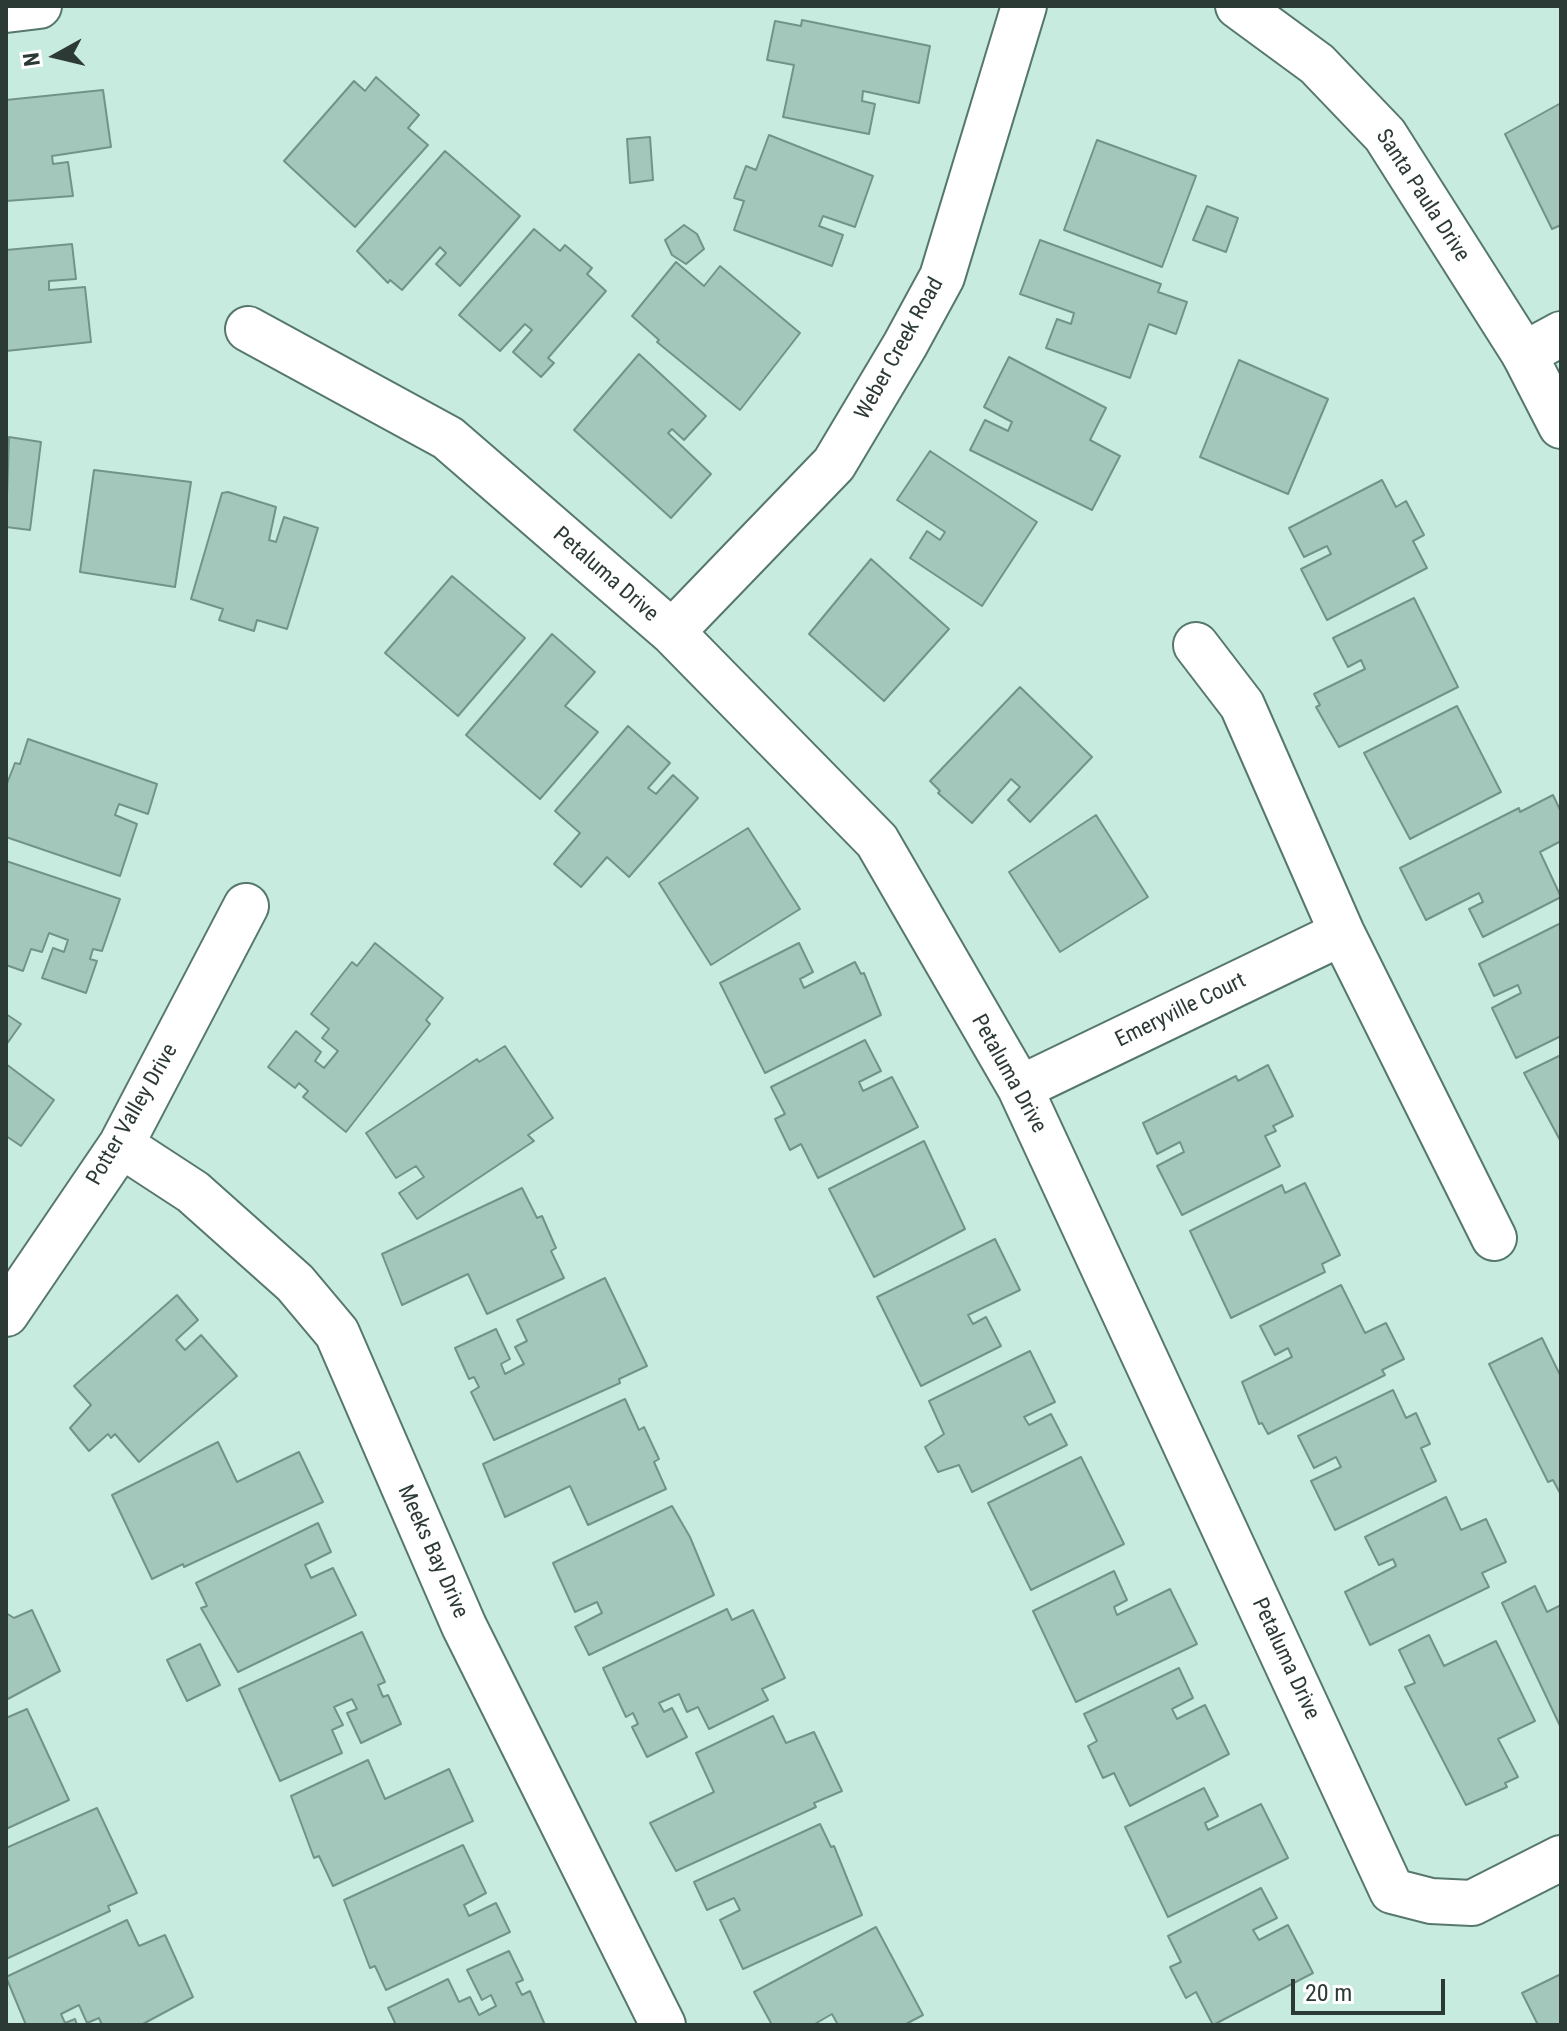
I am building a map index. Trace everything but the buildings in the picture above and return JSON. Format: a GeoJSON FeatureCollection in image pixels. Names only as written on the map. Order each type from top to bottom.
{"type":"FeatureCollection","features":[{"type":"Feature","properties":{"kind":"street"},"geometry":{"type":"LineString","coordinates":[[6,10],[39,6]]}},
{"type":"Feature","properties":{"kind":"street","name":"Weber Creek Road"},"geometry":{"type":"LineString","coordinates":[[672,632],[834,464],[905,345],[942,277],[1024,6]]}},
{"type":"Feature","properties":{"kind":"street","name":"Santa Paula Drive"},"geometry":{"type":"LineString","coordinates":[[1238,6],[1317,64],[1385,135],[1543,344],[1561,426]]}},
{"type":"Feature","properties":{"kind":"street","name":"Petaluma Drive"},"geometry":{"type":"LineString","coordinates":[[248,329],[448,438],[672,632],[877,841],[1020,1088],[1392,1891],[1431,1901],[1472,1903],[1561,1858]]}},
{"type":"Feature","properties":{"kind":"street"},"geometry":{"type":"LineString","coordinates":[[1196,645],[1242,705],[1342,933],[1494,1238]]}},
{"type":"Feature","properties":{"kind":"street","name":"Potter Valley Drive"},"geometry":{"type":"LineString","coordinates":[[6,1314],[121,1145],[246,906]]}},
{"type":"Feature","properties":{"kind":"street","name":"Emeryville Court"},"geometry":{"type":"LineString","coordinates":[[1020,1088],[1342,933]]}},
{"type":"Feature","properties":{"kind":"street","name":"Meeks Bay Drive"},"geometry":{"type":"LineString","coordinates":[[121,1145],[203,1200],[295,1283],[337,1333],[464,1626],[663,2025]]}}]}
